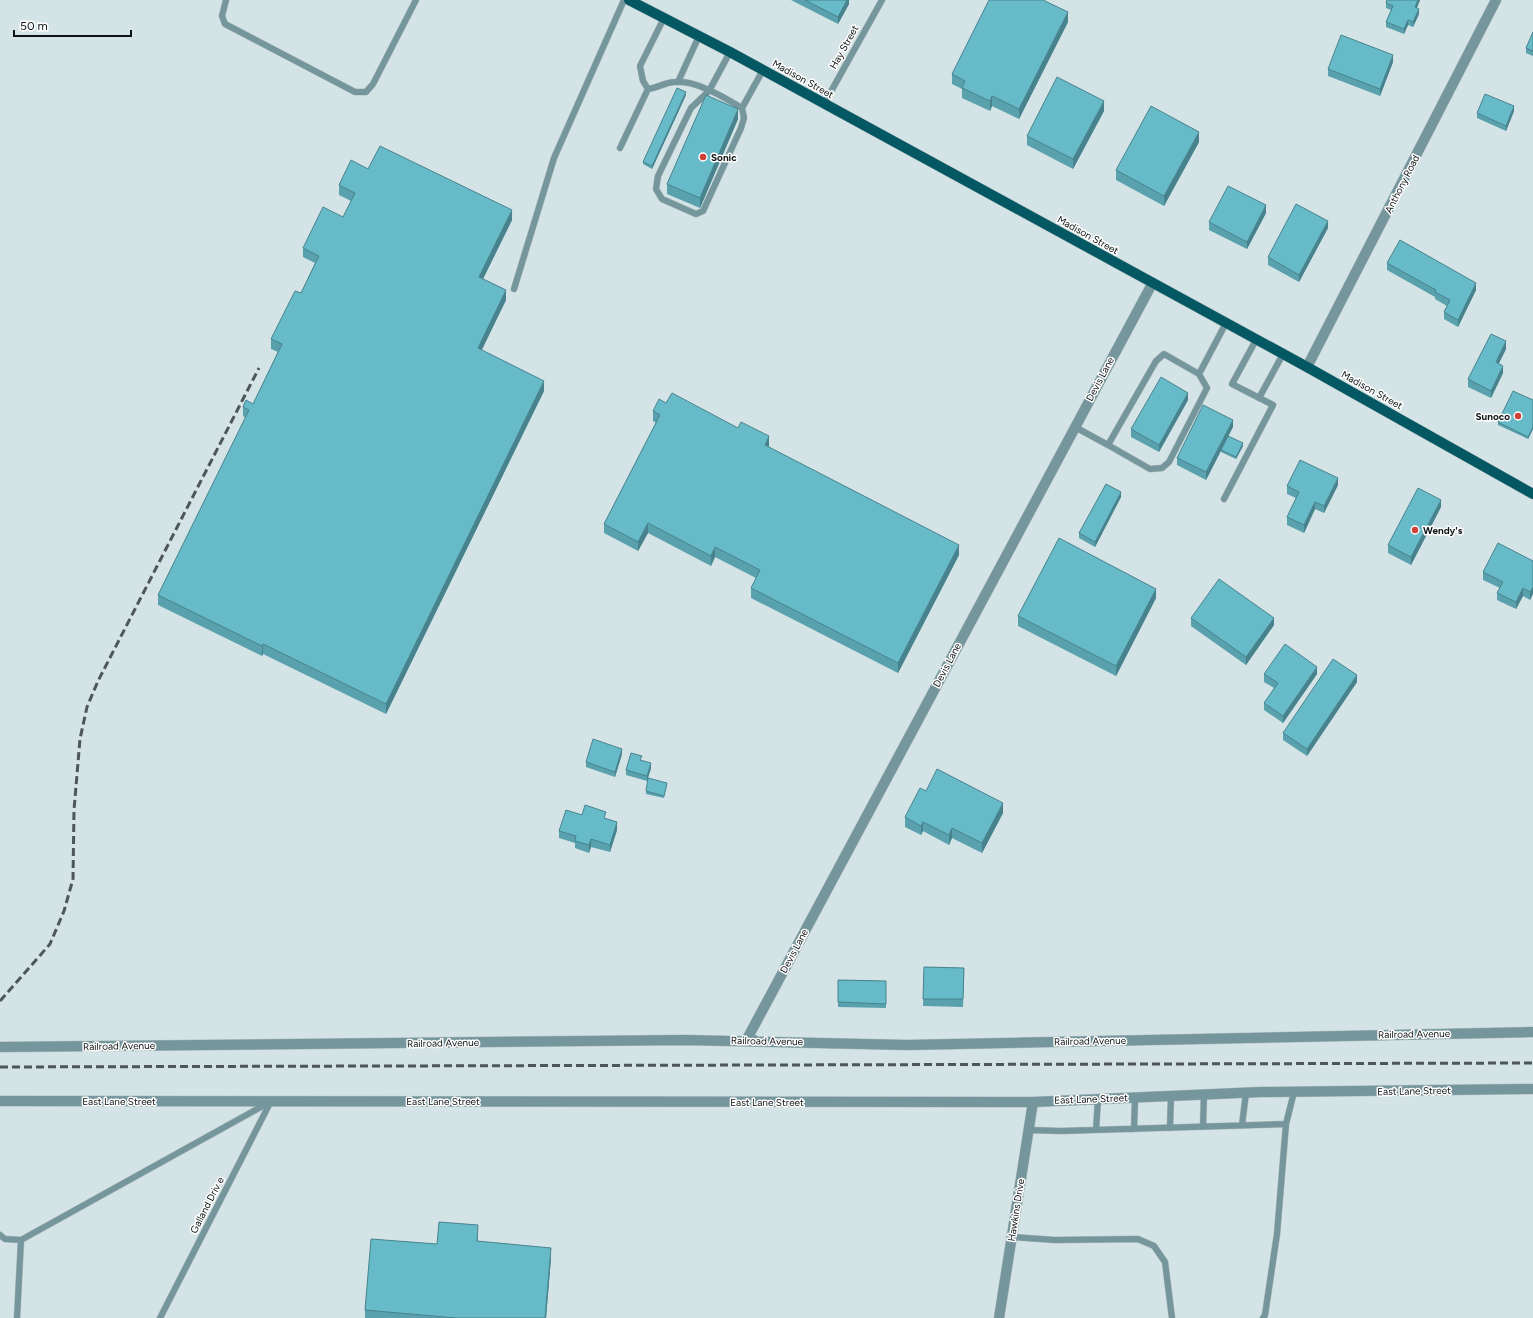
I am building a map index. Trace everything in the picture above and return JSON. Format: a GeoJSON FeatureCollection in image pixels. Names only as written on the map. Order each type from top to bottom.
{"type":"FeatureCollection","features":[{"type":"Feature","properties":{"kind":"main road","name":"Madison Street"},"geometry":{"type":"LineString","coordinates":[[629,0],[730,52],[1152,284],[1307,367],[1533,494]]}},
{"type":"Feature","properties":{"kind":"street","name":"Anthony Road"},"geometry":{"type":"LineString","coordinates":[[1307,367],[1496,0]]}},
{"type":"Feature","properties":{"kind":"street","name":"Devis Lane"},"geometry":{"type":"LineString","coordinates":[[755,1041],[747,1039],[1152,284]]}},
{"type":"Feature","properties":{"kind":"street","name":"Railroad Avenue"},"geometry":{"type":"LineString","coordinates":[[0,1047],[755,1041],[907,1045],[1533,1032]]}},
{"type":"Feature","properties":{"kind":"street","name":"East Lane Street"},"geometry":{"type":"LineString","coordinates":[[0,1101],[1033,1102],[1204,1094],[1533,1090]]}},
{"type":"Feature","properties":{"kind":"street","name":"Hawkins Drive"},"geometry":{"type":"LineString","coordinates":[[999,1318],[1033,1102]]}},
{"type":"Feature","properties":{"kind":"lane"},"geometry":{"type":"LineString","coordinates":[[226,0],[222,16],[224,24],[355,92],[366,92],[374,84],[416,0]]}},
{"type":"Feature","properties":{"kind":"lane"},"geometry":{"type":"LineString","coordinates":[[514,289],[554,158],[624,0]]}},
{"type":"Feature","properties":{"kind":"lane","name":"Hay Street"},"geometry":{"type":"LineString","coordinates":[[824,104],[882,0]]}},
{"type":"Feature","properties":{"kind":"lane"},"geometry":{"type":"LineString","coordinates":[[648,89],[643,81],[640,66],[664,18]]}},
{"type":"Feature","properties":{"kind":"lane"},"geometry":{"type":"LineString","coordinates":[[678,82],[699,36]]}},
{"type":"Feature","properties":{"kind":"lane"},"geometry":{"type":"LineString","coordinates":[[730,52],[709,91],[691,108],[658,176],[656,189],[662,199],[696,214],[703,211],[741,128],[744,118],[742,108],[763,70]]}},
{"type":"Feature","properties":{"kind":"lane"},"geometry":{"type":"LineString","coordinates":[[648,89],[678,82],[709,91],[742,108]]}},
{"type":"Feature","properties":{"kind":"lane"},"geometry":{"type":"LineString","coordinates":[[620,148],[648,89]]}},
{"type":"Feature","properties":{"kind":"lane"},"geometry":{"type":"LineString","coordinates":[[1199,374],[1226,323]]}},
{"type":"Feature","properties":{"kind":"lane"},"geometry":{"type":"LineString","coordinates":[[1224,499],[1273,405],[1232,384],[1256,340]]}},
{"type":"Feature","properties":{"kind":"lane"},"geometry":{"type":"LineString","coordinates":[[1075,427],[1150,469],[1162,468],[1169,462],[1207,388],[1199,374],[1164,354],[1156,361],[1108,445]]}},
{"type":"Feature","properties":{"kind":"lane"},"geometry":{"type":"LineString","coordinates":[[1259,398],[1283,354]]}},
{"type":"Feature","properties":{"kind":"lane"},"geometry":{"type":"LineString","coordinates":[[1263,1318],[1265,1315],[1277,1234],[1286,1124],[1294,1092]]}},
{"type":"Feature","properties":{"kind":"lane"},"geometry":{"type":"LineString","coordinates":[[1242,1125],[1246,1093]]}},
{"type":"Feature","properties":{"kind":"lane"},"geometry":{"type":"LineString","coordinates":[[1203,1126],[1204,1094]]}},
{"type":"Feature","properties":{"kind":"lane"},"geometry":{"type":"LineString","coordinates":[[1170,1128],[1171,1096]]}},
{"type":"Feature","properties":{"kind":"lane"},"geometry":{"type":"LineString","coordinates":[[1134,1129],[1135,1098]]}},
{"type":"Feature","properties":{"kind":"lane"},"geometry":{"type":"LineString","coordinates":[[1096,1130],[1098,1099]]}},
{"type":"Feature","properties":{"kind":"lane"},"geometry":{"type":"LineString","coordinates":[[0,1235],[5,1239],[21,1240],[271,1101]]}},
{"type":"Feature","properties":{"kind":"lane","name":"Galland Driv e"},"geometry":{"type":"LineString","coordinates":[[160,1318],[271,1101]]}},
{"type":"Feature","properties":{"kind":"lane"},"geometry":{"type":"LineString","coordinates":[[1028,1130],[1096,1130],[1286,1124]]}},
{"type":"Feature","properties":{"kind":"lane"},"geometry":{"type":"LineString","coordinates":[[1012,1237],[1055,1240],[1138,1239],[1154,1246],[1165,1262],[1172,1318]]}},
{"type":"Feature","properties":{"kind":"lane"},"geometry":{"type":"LineString","coordinates":[[17,1318],[21,1240]]}},
{"type":"Feature","properties":{"kind":"building"},"geometry":{"type":"Polygon","coordinates":[[[805,0],[847,0],[838,17],[805,0]]]}},
{"type":"Feature","properties":{"kind":"building"},"geometry":{"type":"Polygon","coordinates":[[[989,0],[1043,0],[1068,12],[1019,109],[992,96],[990,101],[962,88],[965,81],[952,74],[989,0]]]}},
{"type":"Feature","properties":{"kind":"building"},"geometry":{"type":"Polygon","coordinates":[[[1387,0],[1418,0],[1415,7],[1419,9],[1413,22],[1408,20],[1404,29],[1386,22],[1393,6],[1386,3],[1387,0]]]}},
{"type":"Feature","properties":{"kind":"building"},"geometry":{"type":"Polygon","coordinates":[[[1533,32],[1533,51],[1526,48],[1533,32]]]}},
{"type":"Feature","properties":{"kind":"building"},"geometry":{"type":"Polygon","coordinates":[[[1341,35],[1393,55],[1380,89],[1328,69],[1341,35]]]}},
{"type":"Feature","properties":{"kind":"building"},"geometry":{"type":"Polygon","coordinates":[[[1057,77],[1104,101],[1073,159],[1027,136],[1057,77]]]}},
{"type":"Feature","properties":{"kind":"building"},"geometry":{"type":"Polygon","coordinates":[[[677,88],[686,92],[652,166],[643,162],[677,88]]]}},
{"type":"Feature","properties":{"kind":"building"},"geometry":{"type":"Polygon","coordinates":[[[1485,94],[1514,106],[1506,126],[1477,113],[1485,94]]]}},
{"type":"Feature","properties":{"kind":"building","name":"Sonic"},"geometry":{"type":"Polygon","coordinates":[[[706,95],[738,109],[700,198],[667,184],[706,95]]]}},
{"type":"Feature","properties":{"kind":"building"},"geometry":{"type":"Polygon","coordinates":[[[1151,106],[1199,132],[1164,196],[1116,170],[1151,106]]]}},
{"type":"Feature","properties":{"kind":"building"},"geometry":{"type":"Polygon","coordinates":[[[380,146],[512,210],[479,277],[506,290],[478,348],[544,381],[386,704],[158,595],[249,410],[243,407],[246,400],[253,404],[282,344],[271,339],[295,291],[301,293],[319,256],[303,248],[323,207],[343,217],[355,193],[339,185],[351,160],[368,169],[380,146]]]}},
{"type":"Feature","properties":{"kind":"building"},"geometry":{"type":"Polygon","coordinates":[[[1228,186],[1266,205],[1247,242],[1209,222],[1228,186]]]}},
{"type":"Feature","properties":{"kind":"building"},"geometry":{"type":"Polygon","coordinates":[[[1296,204],[1328,221],[1299,275],[1268,257],[1296,204]]]}},
{"type":"Feature","properties":{"kind":"building"},"geometry":{"type":"Polygon","coordinates":[[[1400,240],[1476,283],[1458,320],[1444,312],[1450,300],[1435,292],[1436,290],[1387,263],[1400,240]]]}},
{"type":"Feature","properties":{"kind":"building"},"geometry":{"type":"Polygon","coordinates":[[[1491,334],[1506,341],[1496,362],[1503,366],[1491,391],[1468,379],[1491,334]]]}},
{"type":"Feature","properties":{"kind":"building"},"geometry":{"type":"Polygon","coordinates":[[[1161,377],[1188,393],[1159,445],[1131,429],[1161,377]]]}},
{"type":"Feature","properties":{"kind":"building"},"geometry":{"type":"Polygon","coordinates":[[[1513,391],[1533,400],[1533,427],[1528,437],[1498,422],[1513,391]]]}},
{"type":"Feature","properties":{"kind":"building"},"geometry":{"type":"Polygon","coordinates":[[[672,393],[738,428],[741,422],[769,436],[765,445],[959,545],[898,663],[751,588],[760,570],[715,547],[711,556],[648,523],[638,542],[604,524],[660,415],[653,411],[659,399],[666,403],[672,393]]]}},
{"type":"Feature","properties":{"kind":"building"},"geometry":{"type":"Polygon","coordinates":[[[1203,405],[1233,420],[1206,472],[1177,458],[1203,405]]]}},
{"type":"Feature","properties":{"kind":"building"},"geometry":{"type":"Polygon","coordinates":[[[1228,436],[1243,443],[1236,457],[1221,450],[1228,436]]]}},
{"type":"Feature","properties":{"kind":"building"},"geometry":{"type":"Polygon","coordinates":[[[1300,460],[1338,478],[1324,506],[1315,502],[1304,525],[1287,517],[1299,492],[1287,486],[1300,460]]]}},
{"type":"Feature","properties":{"kind":"building"},"geometry":{"type":"Polygon","coordinates":[[[1106,484],[1121,492],[1095,542],[1079,533],[1106,484]]]}},
{"type":"Feature","properties":{"kind":"building","name":"Wendy's"},"geometry":{"type":"Polygon","coordinates":[[[1418,488],[1441,500],[1411,557],[1388,545],[1418,488]]]}},
{"type":"Feature","properties":{"kind":"building"},"geometry":{"type":"Polygon","coordinates":[[[1059,538],[1156,589],[1116,666],[1018,616],[1059,538]]]}},
{"type":"Feature","properties":{"kind":"building"},"geometry":{"type":"Polygon","coordinates":[[[1498,543],[1533,561],[1533,587],[1530,592],[1523,588],[1516,602],[1497,593],[1503,582],[1483,572],[1498,543]]]}},
{"type":"Feature","properties":{"kind":"building"},"geometry":{"type":"Polygon","coordinates":[[[1219,579],[1274,618],[1246,657],[1191,618],[1219,579]]]}},
{"type":"Feature","properties":{"kind":"building"},"geometry":{"type":"Polygon","coordinates":[[[1285,644],[1317,667],[1283,716],[1264,703],[1278,683],[1264,674],[1285,644]]]}},
{"type":"Feature","properties":{"kind":"building"},"geometry":{"type":"Polygon","coordinates":[[[1333,659],[1357,675],[1307,749],[1283,733],[1333,659]]]}},
{"type":"Feature","properties":{"kind":"building"},"geometry":{"type":"Polygon","coordinates":[[[593,739],[622,749],[615,772],[586,762],[593,739]]]}},
{"type":"Feature","properties":{"kind":"building"},"geometry":{"type":"Polygon","coordinates":[[[631,753],[642,756],[640,760],[651,763],[647,776],[626,770],[631,753]]]}},
{"type":"Feature","properties":{"kind":"building"},"geometry":{"type":"Polygon","coordinates":[[[937,769],[1003,803],[982,843],[952,828],[949,835],[923,822],[921,826],[905,817],[920,788],[926,791],[937,769]]]}},
{"type":"Feature","properties":{"kind":"building"},"geometry":{"type":"Polygon","coordinates":[[[648,778],[667,783],[664,796],[646,791],[648,778]]]}},
{"type":"Feature","properties":{"kind":"building"},"geometry":{"type":"Polygon","coordinates":[[[585,805],[606,812],[604,818],[617,822],[610,845],[591,839],[589,845],[575,841],[576,836],[559,831],[566,810],[582,815],[585,805]]]}},
{"type":"Feature","properties":{"kind":"building"},"geometry":{"type":"Polygon","coordinates":[[[924,967],[964,968],[963,999],[923,999],[924,967]]]}},
{"type":"Feature","properties":{"kind":"building"},"geometry":{"type":"Polygon","coordinates":[[[838,980],[886,981],[886,1004],[838,1002],[838,980]]]}},
{"type":"Feature","properties":{"kind":"building"},"geometry":{"type":"Polygon","coordinates":[[[439,1222],[478,1225],[477,1241],[551,1248],[545,1318],[456,1318],[365,1310],[371,1239],[437,1244],[439,1222]]]}},
{"type":"Feature","properties":{"kind":"railway"},"geometry":{"type":"LineString","coordinates":[[0,1001],[50,944],[64,911],[73,879],[74,810],[80,739],[87,707],[98,681],[259,368]]}},
{"type":"Feature","properties":{"kind":"railway"},"geometry":{"type":"LineString","coordinates":[[0,1067],[1533,1063]]}},
{"type":"Feature","properties":{"kind":"place","name":"Sonic"},"geometry":{"type":"Point","coordinates":[703,157]}},
{"type":"Feature","properties":{"kind":"place","name":"Sunoco"},"geometry":{"type":"Point","coordinates":[1518,416]}},
{"type":"Feature","properties":{"kind":"place","name":"Wendy's"},"geometry":{"type":"Point","coordinates":[1415,530]}}]}
